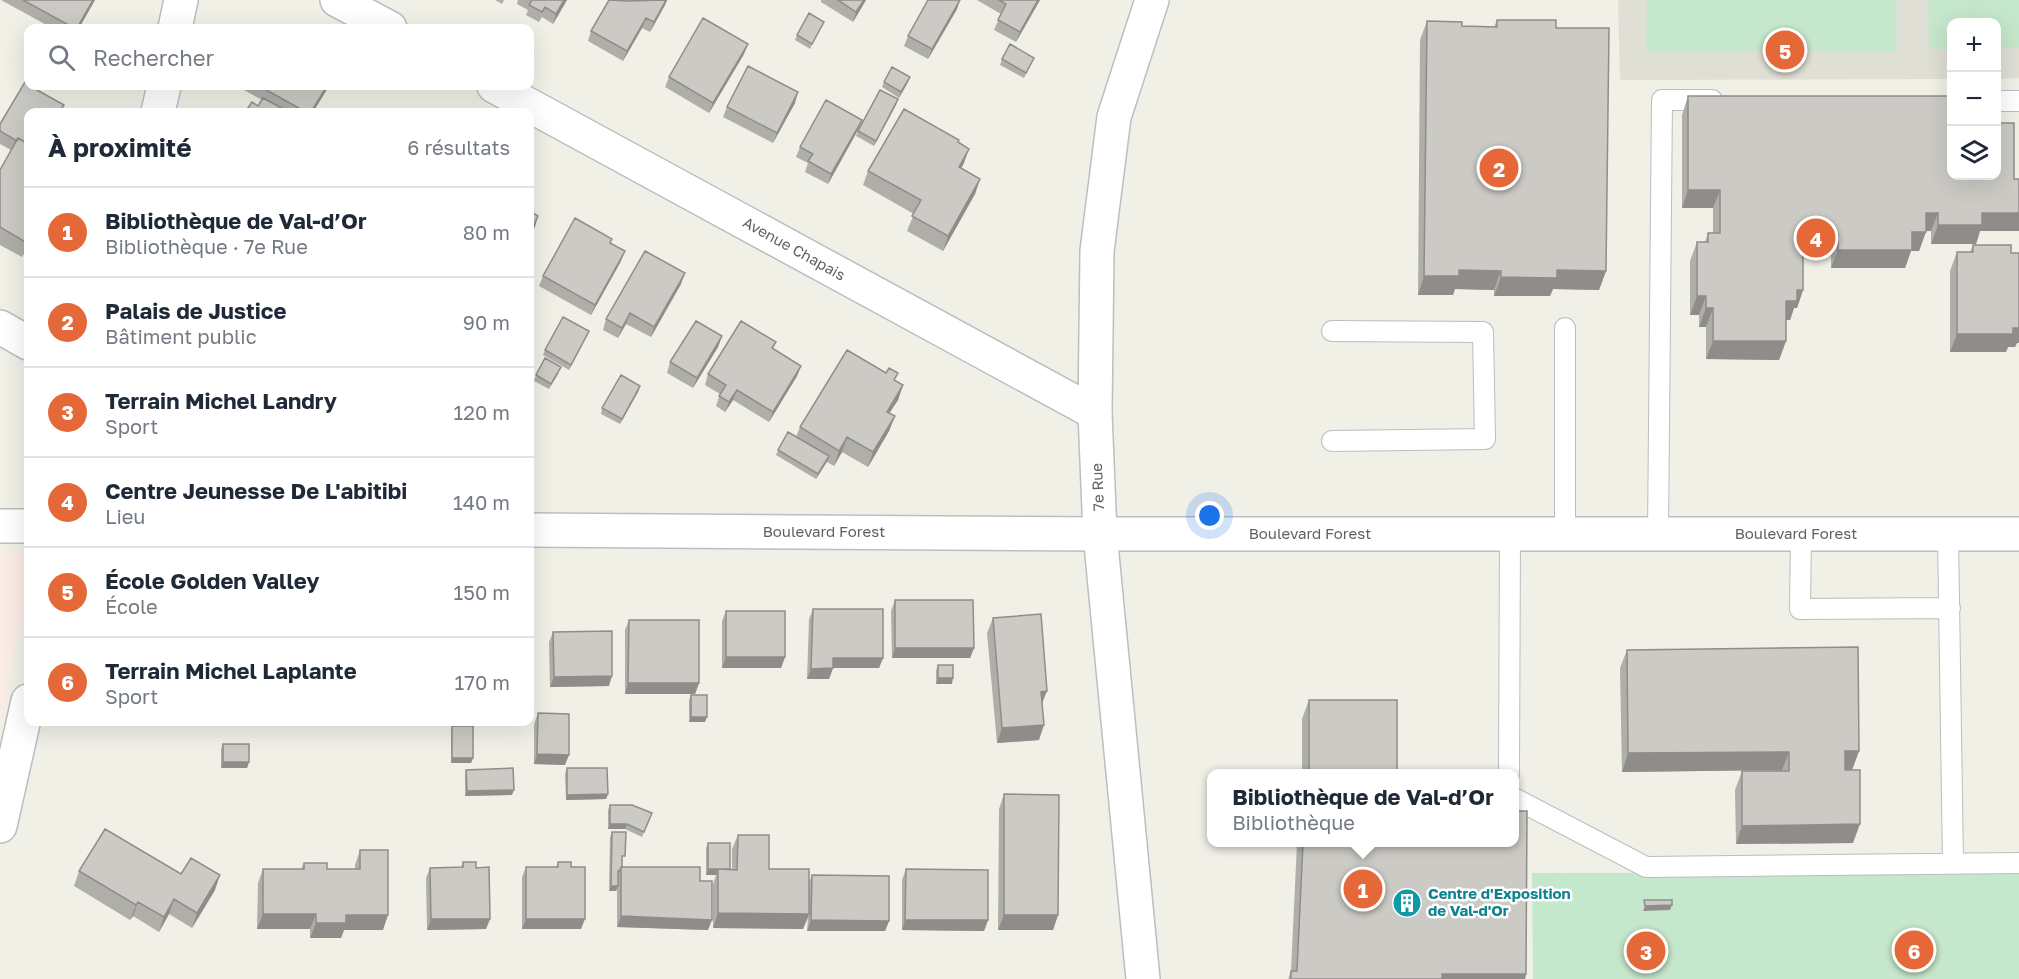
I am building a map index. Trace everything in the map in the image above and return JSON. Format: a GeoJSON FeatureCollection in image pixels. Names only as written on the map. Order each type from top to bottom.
{"type":"FeatureCollection","features":[{"type":"Feature","properties":{"kind":"street"},"geometry":{"type":"LineString","coordinates":[[176,24],[181,0]]}},
{"type":"Feature","properties":{"kind":"street"},"geometry":{"type":"LineString","coordinates":[[337,0],[382,24]]}},
{"type":"Feature","properties":{"kind":"street","name":"7e Rue"},"geometry":{"type":"LineString","coordinates":[[1143,979],[1100,534],[1095,412],[1098,251],[1114,117],[1152,0]]}},
{"type":"Feature","properties":{"kind":"street"},"geometry":{"type":"LineString","coordinates":[[159,108],[163,90]]}},
{"type":"Feature","properties":{"kind":"street","name":"Avenue Chapais"},"geometry":{"type":"LineString","coordinates":[[501,90],[1095,412]]}},
{"type":"Feature","properties":{"kind":"street"},"geometry":{"type":"LineString","coordinates":[[0,327],[24,341]]}},
{"type":"Feature","properties":{"kind":"street"},"geometry":{"type":"LineString","coordinates":[[0,526],[24,526]]}},
{"type":"Feature","properties":{"kind":"street","name":"Boulevard Forest"},"geometry":{"type":"LineString","coordinates":[[534,530],[1100,534],[2019,534]]}},
{"type":"Feature","properties":{"kind":"street"},"geometry":{"type":"LineString","coordinates":[[0,826],[24,719]]}},
{"type":"Feature","properties":{"kind":"lane"},"geometry":{"type":"LineString","coordinates":[[1658,534],[1662,100],[1732,100]]}},
{"type":"Feature","properties":{"kind":"lane"},"geometry":{"type":"LineString","coordinates":[[2001,101],[2019,101]]}},
{"type":"Feature","properties":{"kind":"lane"},"geometry":{"type":"LineString","coordinates":[[1565,327],[1565,534]]}},
{"type":"Feature","properties":{"kind":"lane"},"geometry":{"type":"LineString","coordinates":[[1332,331],[1483,332],[1485,440],[1332,441]]}},
{"type":"Feature","properties":{"kind":"lane"},"geometry":{"type":"LineString","coordinates":[[1509,769],[1510,534]]}},
{"type":"Feature","properties":{"kind":"lane"},"geometry":{"type":"LineString","coordinates":[[1801,534],[1800,609],[1950,608]]}},
{"type":"Feature","properties":{"kind":"lane"},"geometry":{"type":"LineString","coordinates":[[1948,534],[1953,864]]}},
{"type":"Feature","properties":{"kind":"lane"},"geometry":{"type":"LineString","coordinates":[[1519,800],[1646,867],[2019,863]]}},
{"type":"Feature","properties":{"kind":"shaded area"},"geometry":{"type":"Polygon","coordinates":[[[1618,0],[2019,0],[2019,78],[2001,79],[2001,18],[1947,18],[1947,79],[1620,80],[1618,0]]]}},
{"type":"Feature","properties":{"kind":"shaded area"},"geometry":{"type":"Polygon","coordinates":[[[0,553],[24,553],[24,608],[0,720],[0,553]]]}},
{"type":"Feature","properties":{"kind":"green space"},"geometry":{"type":"Polygon","coordinates":[[[1647,0],[1896,0],[1896,52],[1646,51],[1647,0]]]}},
{"type":"Feature","properties":{"kind":"green space"},"geometry":{"type":"Polygon","coordinates":[[[1928,0],[2019,0],[2019,48],[2001,48],[2001,18],[1947,18],[1947,49],[1929,49],[1928,0]]]}},
{"type":"Feature","properties":{"kind":"green space"},"geometry":{"type":"Polygon","coordinates":[[[2019,872],[2019,979],[1533,979],[1532,873],[2019,872]]]}},
{"type":"Feature","properties":{"kind":"building"},"geometry":{"type":"Polygon","coordinates":[[[23,0],[93,0],[79,24],[67,24],[23,0]]]}},
{"type":"Feature","properties":{"kind":"building"},"geometry":{"type":"Polygon","coordinates":[[[532,0],[564,0],[556,14],[545,7],[542,12],[529,5],[532,0]]]}},
{"type":"Feature","properties":{"kind":"building"},"geometry":{"type":"Polygon","coordinates":[[[609,0],[666,0],[654,22],[646,18],[627,51],[591,31],[609,0]]]}},
{"type":"Feature","properties":{"kind":"building"},"geometry":{"type":"Polygon","coordinates":[[[838,0],[864,0],[856,12],[838,0]]]}},
{"type":"Feature","properties":{"kind":"building"},"geometry":{"type":"Polygon","coordinates":[[[928,0],[960,0],[932,49],[908,36],[928,0]]]}},
{"type":"Feature","properties":{"kind":"building"},"geometry":{"type":"Polygon","coordinates":[[[999,0],[1038,0],[1020,32],[998,20],[1006,4],[999,0]]]}},
{"type":"Feature","properties":{"kind":"building"},"geometry":{"type":"Polygon","coordinates":[[[809,13],[824,22],[812,44],[797,35],[809,13]]]}},
{"type":"Feature","properties":{"kind":"building"},"geometry":{"type":"Polygon","coordinates":[[[703,18],[748,44],[713,103],[669,77],[703,18]]]}},
{"type":"Feature","properties":{"kind":"building"},"geometry":{"type":"Polygon","coordinates":[[[1497,20],[1556,20],[1556,28],[1609,28],[1606,271],[1557,270],[1557,278],[1501,277],[1501,271],[1459,270],[1459,276],[1424,276],[1427,21],[1462,22],[1462,26],[1497,27],[1497,20]]]}},
{"type":"Feature","properties":{"kind":"building"},"geometry":{"type":"Polygon","coordinates":[[[1010,44],[1034,58],[1026,73],[1002,59],[1010,44]]]}},
{"type":"Feature","properties":{"kind":"building"},"geometry":{"type":"Polygon","coordinates":[[[748,66],[798,92],[777,133],[727,107],[748,66]]]}},
{"type":"Feature","properties":{"kind":"building"},"geometry":{"type":"Polygon","coordinates":[[[892,67],[910,77],[901,92],[884,82],[892,67]]]}},
{"type":"Feature","properties":{"kind":"building"},"geometry":{"type":"Polygon","coordinates":[[[24,84],[24,90],[37,90],[64,105],[62,108],[24,108],[24,142],[18,138],[17,141],[0,131],[0,124],[24,84]]]}},
{"type":"Feature","properties":{"kind":"building"},"geometry":{"type":"Polygon","coordinates":[[[266,90],[325,90],[313,108],[299,108],[266,90]]]}},
{"type":"Feature","properties":{"kind":"building"},"geometry":{"type":"Polygon","coordinates":[[[880,90],[898,99],[876,141],[858,131],[880,90]]]}},
{"type":"Feature","properties":{"kind":"building"},"geometry":{"type":"Polygon","coordinates":[[[1688,96],[1947,96],[1947,180],[2001,180],[2001,123],[2014,123],[2014,179],[2019,179],[2019,213],[1982,213],[1982,225],[1938,225],[1938,213],[1926,213],[1926,232],[1912,232],[1912,250],[1838,250],[1838,234],[1797,234],[1797,243],[1803,243],[1803,290],[1797,290],[1797,301],[1786,301],[1786,341],[1713,341],[1713,308],[1706,308],[1706,296],[1697,296],[1697,242],[1708,242],[1708,233],[1720,233],[1720,190],[1688,190],[1688,96]]]}},
{"type":"Feature","properties":{"kind":"building"},"geometry":{"type":"Polygon","coordinates":[[[263,98],[282,108],[248,108],[252,102],[258,106],[263,98]]]}},
{"type":"Feature","properties":{"kind":"building"},"geometry":{"type":"Polygon","coordinates":[[[826,100],[862,120],[831,174],[808,161],[813,154],[800,147],[826,100]]]}},
{"type":"Feature","properties":{"kind":"building"},"geometry":{"type":"Polygon","coordinates":[[[904,109],[959,140],[958,142],[969,149],[959,167],[980,179],[948,236],[912,216],[921,200],[868,171],[904,109]]]}},
{"type":"Feature","properties":{"kind":"building"},"geometry":{"type":"Polygon","coordinates":[[[18,138],[24,142],[24,241],[0,227],[0,170],[18,138]]]}},
{"type":"Feature","properties":{"kind":"building"},"geometry":{"type":"Polygon","coordinates":[[[575,218],[612,239],[610,243],[625,251],[595,305],[543,276],[575,218]]]}},
{"type":"Feature","properties":{"kind":"building"},"geometry":{"type":"Polygon","coordinates":[[[1973,245],[2011,245],[2011,253],[2019,253],[2019,328],[2013,328],[2013,334],[1957,334],[1957,252],[1973,252],[1973,245]]]}},
{"type":"Feature","properties":{"kind":"building"},"geometry":{"type":"Polygon","coordinates":[[[645,251],[685,273],[654,327],[630,313],[622,328],[606,319],[645,251]]]}},
{"type":"Feature","properties":{"kind":"building"},"geometry":{"type":"Polygon","coordinates":[[[563,317],[589,331],[571,365],[545,350],[563,317]]]}},
{"type":"Feature","properties":{"kind":"building"},"geometry":{"type":"Polygon","coordinates":[[[696,321],[722,336],[697,378],[670,362],[696,321]]]}},
{"type":"Feature","properties":{"kind":"building"},"geometry":{"type":"Polygon","coordinates":[[[741,321],[776,342],[772,348],[801,366],[773,412],[737,390],[729,402],[719,396],[726,385],[708,374],[741,321]]]}},
{"type":"Feature","properties":{"kind":"building"},"geometry":{"type":"Polygon","coordinates":[[[847,350],[886,373],[889,368],[898,373],[894,380],[903,385],[887,412],[895,416],[873,452],[847,437],[839,451],[800,427],[847,350]]]}},
{"type":"Feature","properties":{"kind":"building"},"geometry":{"type":"Polygon","coordinates":[[[545,358],[561,367],[551,384],[536,375],[545,358]]]}},
{"type":"Feature","properties":{"kind":"building"},"geometry":{"type":"Polygon","coordinates":[[[621,375],[640,386],[622,419],[602,408],[621,375]]]}},
{"type":"Feature","properties":{"kind":"building"},"geometry":{"type":"Polygon","coordinates":[[[788,432],[829,456],[818,474],[778,450],[788,432]]]}},
{"type":"Feature","properties":{"kind":"building"},"geometry":{"type":"Polygon","coordinates":[[[895,600],[973,600],[974,648],[895,648],[895,600]]]}},
{"type":"Feature","properties":{"kind":"building"},"geometry":{"type":"Polygon","coordinates":[[[813,609],[883,609],[883,658],[833,658],[833,668],[811,669],[813,609]]]}},
{"type":"Feature","properties":{"kind":"building"},"geometry":{"type":"Polygon","coordinates":[[[726,611],[785,611],[785,657],[726,657],[726,611]]]}},
{"type":"Feature","properties":{"kind":"building"},"geometry":{"type":"Polygon","coordinates":[[[1041,614],[1047,691],[1041,692],[1044,725],[1002,728],[993,618],[1041,614]]]}},
{"type":"Feature","properties":{"kind":"building"},"geometry":{"type":"Polygon","coordinates":[[[629,620],[699,620],[699,683],[628,683],[629,620]]]}},
{"type":"Feature","properties":{"kind":"building"},"geometry":{"type":"Polygon","coordinates":[[[612,631],[612,676],[554,677],[553,632],[612,631]]]}},
{"type":"Feature","properties":{"kind":"building"},"geometry":{"type":"Polygon","coordinates":[[[1858,647],[1859,751],[1845,751],[1845,770],[1860,770],[1860,824],[1742,826],[1742,771],[1789,771],[1789,752],[1628,753],[1627,650],[1858,647]]]}},
{"type":"Feature","properties":{"kind":"building"},"geometry":{"type":"Polygon","coordinates":[[[938,665],[953,665],[953,678],[938,678],[938,665]]]}},
{"type":"Feature","properties":{"kind":"building"},"geometry":{"type":"Polygon","coordinates":[[[691,695],[707,695],[707,717],[691,717],[691,695]]]}},
{"type":"Feature","properties":{"kind":"building"},"geometry":{"type":"Polygon","coordinates":[[[1309,700],[1397,700],[1397,769],[1309,769],[1309,700]]]}},
{"type":"Feature","properties":{"kind":"building"},"geometry":{"type":"Polygon","coordinates":[[[538,713],[569,714],[569,755],[537,754],[538,713]]]}},
{"type":"Feature","properties":{"kind":"building"},"geometry":{"type":"Polygon","coordinates":[[[452,726],[473,726],[473,758],[452,758],[452,726]]]}},
{"type":"Feature","properties":{"kind":"building"},"geometry":{"type":"Polygon","coordinates":[[[223,744],[249,744],[249,762],[223,762],[223,744]]]}},
{"type":"Feature","properties":{"kind":"building"},"geometry":{"type":"Polygon","coordinates":[[[513,768],[514,790],[467,791],[466,770],[513,768]]]}},
{"type":"Feature","properties":{"kind":"building"},"geometry":{"type":"Polygon","coordinates":[[[567,768],[607,768],[608,794],[567,795],[567,768]]]}},
{"type":"Feature","properties":{"kind":"building"},"geometry":{"type":"Polygon","coordinates":[[[1004,794],[1059,795],[1058,915],[1004,915],[1004,794]]]}},
{"type":"Feature","properties":{"kind":"building"},"geometry":{"type":"Polygon","coordinates":[[[610,805],[632,805],[652,813],[644,832],[627,824],[610,824],[610,805]]]}},
{"type":"Feature","properties":{"kind":"building","name":"Centre d'Exposition de Val-d'Or"},"geometry":{"type":"Polygon","coordinates":[[[1519,811],[1527,811],[1526,974],[1442,974],[1442,979],[1291,979],[1291,971],[1297,971],[1303,847],[1519,847],[1519,811]]]}},
{"type":"Feature","properties":{"kind":"building"},"geometry":{"type":"Polygon","coordinates":[[[105,829],[181,874],[191,858],[220,875],[197,913],[174,899],[164,917],[138,902],[136,905],[79,871],[105,829]]]}},
{"type":"Feature","properties":{"kind":"building"},"geometry":{"type":"Polygon","coordinates":[[[612,832],[626,832],[625,856],[622,856],[622,867],[618,871],[618,886],[611,886],[612,832]]]}},
{"type":"Feature","properties":{"kind":"building"},"geometry":{"type":"Polygon","coordinates":[[[738,835],[769,835],[769,869],[809,869],[809,914],[718,913],[718,869],[737,870],[738,835]]]}},
{"type":"Feature","properties":{"kind":"building"},"geometry":{"type":"Polygon","coordinates":[[[708,843],[730,843],[730,869],[708,869],[708,843]]]}},
{"type":"Feature","properties":{"kind":"building"},"geometry":{"type":"Polygon","coordinates":[[[360,850],[388,850],[388,915],[346,915],[346,923],[316,923],[316,914],[263,914],[263,869],[304,869],[304,863],[327,863],[327,869],[360,869],[360,850]]]}},
{"type":"Feature","properties":{"kind":"building"},"geometry":{"type":"Polygon","coordinates":[[[463,862],[476,862],[476,868],[489,867],[490,919],[431,919],[430,868],[463,867],[463,862]]]}},
{"type":"Feature","properties":{"kind":"building"},"geometry":{"type":"Polygon","coordinates":[[[558,862],[571,862],[571,867],[585,867],[585,919],[526,919],[526,867],[558,867],[558,862]]]}},
{"type":"Feature","properties":{"kind":"building"},"geometry":{"type":"Polygon","coordinates":[[[621,867],[700,867],[700,881],[712,881],[712,920],[621,916],[621,867]]]}},
{"type":"Feature","properties":{"kind":"building"},"geometry":{"type":"Polygon","coordinates":[[[906,869],[988,870],[988,920],[905,920],[906,869]]]}},
{"type":"Feature","properties":{"kind":"building"},"geometry":{"type":"Polygon","coordinates":[[[812,875],[889,876],[889,921],[811,920],[812,875]]]}},
{"type":"Feature","properties":{"kind":"building"},"geometry":{"type":"Polygon","coordinates":[[[1644,900],[1672,900],[1672,905],[1645,906],[1644,900]]]}},
{"type":"Feature","properties":{"kind":"place","name":"École Golden Valley"},"geometry":{"type":"Point","coordinates":[1785,50]}},
{"type":"Feature","properties":{"kind":"place","name":"Palais de Justice"},"geometry":{"type":"Point","coordinates":[1499,168]}},
{"type":"Feature","properties":{"kind":"place","name":"Centre Jeunesse De L'abitibi"},"geometry":{"type":"Point","coordinates":[1816,238]}},
{"type":"Feature","properties":{"kind":"place","name":"Bibliothèque de Val-d’Or"},"geometry":{"type":"Point","coordinates":[1363,889]}},
{"type":"Feature","properties":{"kind":"place","name":"Centre d'Exposition de Val-d'Or"},"geometry":{"type":"Point","coordinates":[1407,903]}},
{"type":"Feature","properties":{"kind":"place","name":"Terrain Michel Laplante"},"geometry":{"type":"Point","coordinates":[1914,950]}},
{"type":"Feature","properties":{"kind":"place","name":"Terrain Michel Landry"},"geometry":{"type":"Point","coordinates":[1646,951]}}]}
